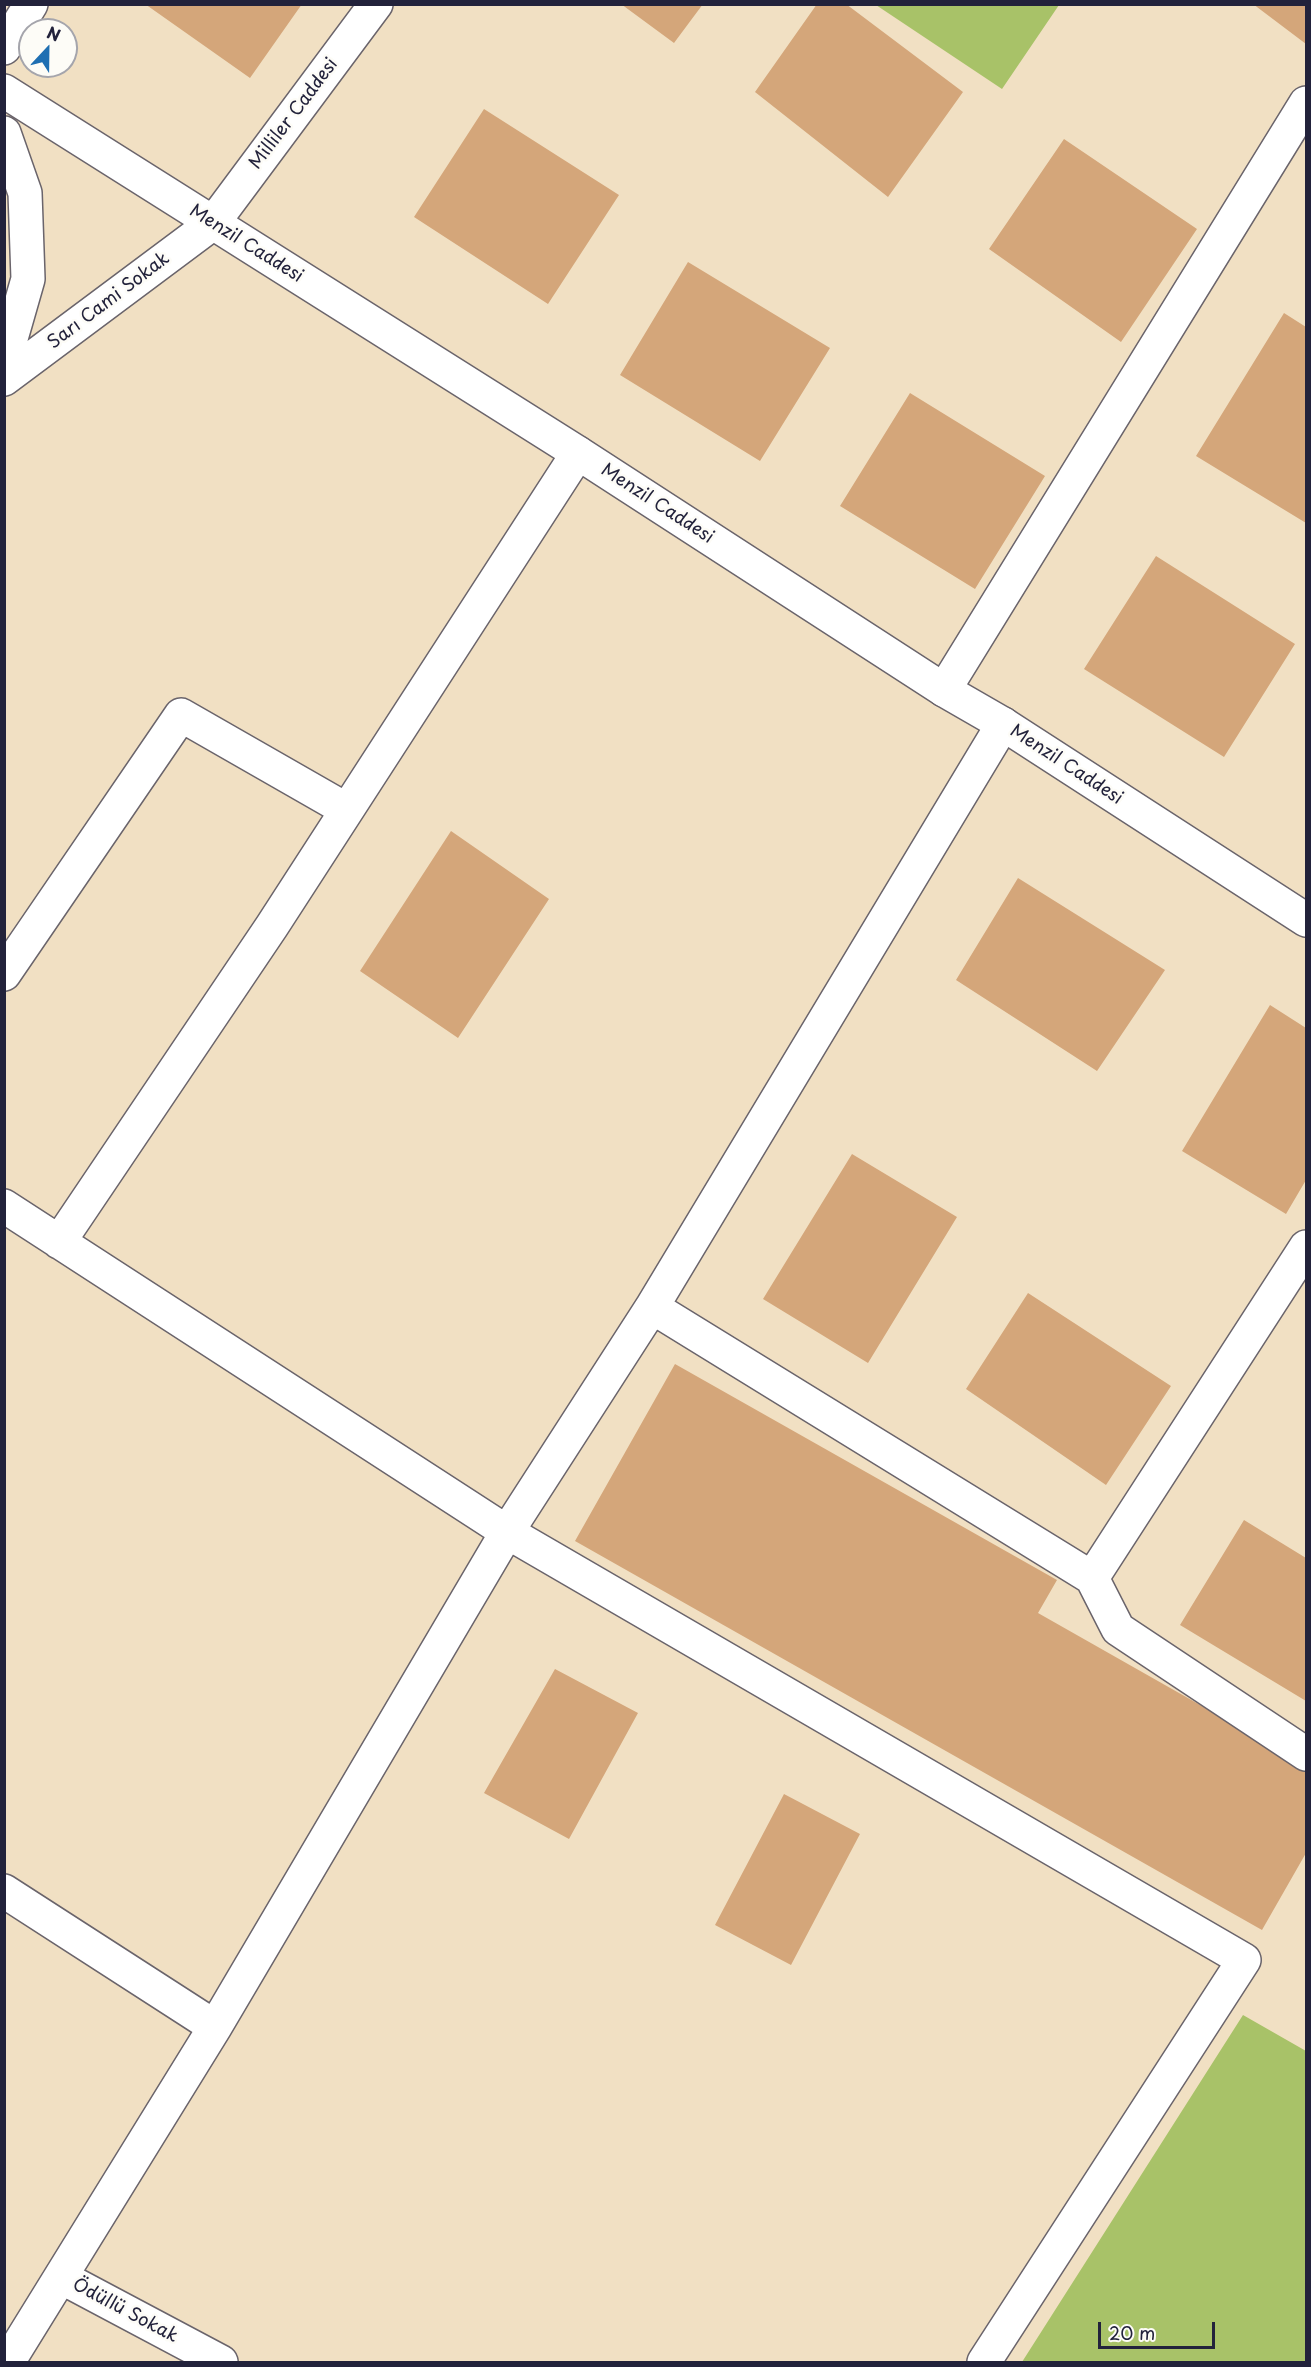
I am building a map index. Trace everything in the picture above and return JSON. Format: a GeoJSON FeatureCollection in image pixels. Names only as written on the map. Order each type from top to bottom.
{"type":"FeatureCollection","features":[{"type":"Feature","properties":{"kind":"street"},"geometry":{"type":"LineString","coordinates":[[4,48],[32,4]]}},
{"type":"Feature","properties":{"kind":"street","name":"Milliler Caddesi"},"geometry":{"type":"LineString","coordinates":[[213,223],[376,4]]}},
{"type":"Feature","properties":{"kind":"street","name":"Menzil Caddesi"},"geometry":{"type":"LineString","coordinates":[[4,91],[578,453],[944,690],[1003,724],[1306,920]]}},
{"type":"Feature","properties":{"kind":"street"},"geometry":{"type":"LineString","coordinates":[[944,690],[1306,103]]}},
{"type":"Feature","properties":{"kind":"street"},"geometry":{"type":"LineString","coordinates":[[4,133],[25,193],[28,279],[4,363]]}},
{"type":"Feature","properties":{"kind":"street","name":"Sarı Cami Sokak"},"geometry":{"type":"LineString","coordinates":[[4,379],[213,223]]}},
{"type":"Feature","properties":{"kind":"street"},"geometry":{"type":"LineString","coordinates":[[59,1242],[346,810],[578,453]]}},
{"type":"Feature","properties":{"kind":"street"},"geometry":{"type":"LineString","coordinates":[[4,974],[181,715],[346,810]]}},
{"type":"Feature","properties":{"kind":"street"},"geometry":{"type":"LineString","coordinates":[[8,2362],[215,2027],[507,1532],[652,1307],[1003,724]]}},
{"type":"Feature","properties":{"kind":"street"},"geometry":{"type":"LineString","coordinates":[[4,1206],[507,1532],[1244,1960],[984,2362]]}},
{"type":"Feature","properties":{"kind":"street"},"geometry":{"type":"LineString","coordinates":[[1092,1578],[1306,1247]]}},
{"type":"Feature","properties":{"kind":"street"},"geometry":{"type":"LineString","coordinates":[[652,1307],[1092,1578],[1118,1629],[1306,1754]]}},
{"type":"Feature","properties":{"kind":"street"},"geometry":{"type":"LineString","coordinates":[[4,1891],[215,2027]]}},
{"type":"Feature","properties":{"kind":"street","name":"Ödüllü Sokak"},"geometry":{"type":"LineString","coordinates":[[61,2277],[221,2362]]}},
{"type":"Feature","properties":{"kind":"green space"},"geometry":{"type":"Polygon","coordinates":[[[876,5],[1059,5],[1002,89],[876,5]]]}},
{"type":"Feature","properties":{"kind":"green space"},"geometry":{"type":"Polygon","coordinates":[[[1243,2015],[1306,2051],[1306,2362],[1022,2362],[1243,2015]]]}},
{"type":"Feature","properties":{"kind":"building"},"geometry":{"type":"Polygon","coordinates":[[[145,4],[302,4],[250,78],[145,4]]]}},
{"type":"Feature","properties":{"kind":"building"},"geometry":{"type":"Polygon","coordinates":[[[621,4],[703,4],[674,43],[621,4]]]}},
{"type":"Feature","properties":{"kind":"building"},"geometry":{"type":"Polygon","coordinates":[[[817,4],[846,4],[963,92],[888,197],[755,92],[817,4]]]}},
{"type":"Feature","properties":{"kind":"building"},"geometry":{"type":"Polygon","coordinates":[[[1253,4],[1306,4],[1306,44],[1253,4]]]}},
{"type":"Feature","properties":{"kind":"building"},"geometry":{"type":"Polygon","coordinates":[[[484,109],[619,195],[548,304],[414,217],[484,109]]]}},
{"type":"Feature","properties":{"kind":"building"},"geometry":{"type":"Polygon","coordinates":[[[1064,139],[1197,229],[1121,342],[989,249],[1064,139]]]}},
{"type":"Feature","properties":{"kind":"building"},"geometry":{"type":"Polygon","coordinates":[[[688,262],[830,348],[760,461],[620,375],[688,262]]]}},
{"type":"Feature","properties":{"kind":"building"},"geometry":{"type":"Polygon","coordinates":[[[1284,313],[1306,327],[1306,523],[1196,456],[1284,313]]]}},
{"type":"Feature","properties":{"kind":"building"},"geometry":{"type":"Polygon","coordinates":[[[910,393],[1045,476],[975,589],[840,506],[910,393]]]}},
{"type":"Feature","properties":{"kind":"building"},"geometry":{"type":"Polygon","coordinates":[[[1156,556],[1295,644],[1224,757],[1084,669],[1156,556]]]}},
{"type":"Feature","properties":{"kind":"building"},"geometry":{"type":"Polygon","coordinates":[[[451,831],[549,899],[458,1038],[360,971],[451,831]]]}},
{"type":"Feature","properties":{"kind":"building"},"geometry":{"type":"Polygon","coordinates":[[[1018,878],[1165,970],[1097,1071],[956,980],[1018,878]]]}},
{"type":"Feature","properties":{"kind":"building"},"geometry":{"type":"Polygon","coordinates":[[[1270,1005],[1306,1028],[1306,1180],[1286,1214],[1182,1151],[1270,1005]]]}},
{"type":"Feature","properties":{"kind":"building"},"geometry":{"type":"Polygon","coordinates":[[[852,1154],[957,1217],[868,1363],[763,1299],[852,1154]]]}},
{"type":"Feature","properties":{"kind":"building"},"geometry":{"type":"Polygon","coordinates":[[[1028,1293],[1171,1386],[1106,1485],[966,1389],[1028,1293]]]}},
{"type":"Feature","properties":{"kind":"building"},"geometry":{"type":"Polygon","coordinates":[[[675,1364],[1057,1580],[1038,1613],[1306,1765],[1306,1853],[1262,1930],[575,1541],[675,1364]]]}},
{"type":"Feature","properties":{"kind":"building"},"geometry":{"type":"Polygon","coordinates":[[[1244,1520],[1306,1558],[1306,1701],[1180,1625],[1244,1520]]]}},
{"type":"Feature","properties":{"kind":"building"},"geometry":{"type":"Polygon","coordinates":[[[555,1669],[638,1713],[569,1839],[484,1793],[555,1669]]]}},
{"type":"Feature","properties":{"kind":"building"},"geometry":{"type":"Polygon","coordinates":[[[784,1794],[860,1834],[791,1965],[715,1925],[784,1794]]]}}]}
